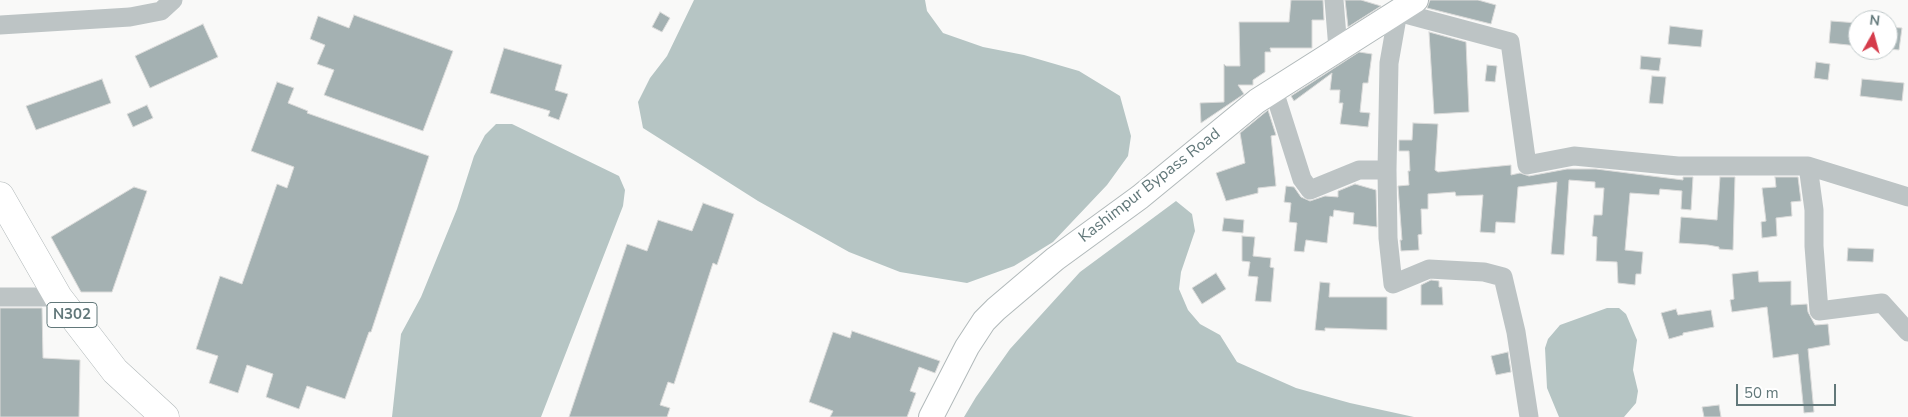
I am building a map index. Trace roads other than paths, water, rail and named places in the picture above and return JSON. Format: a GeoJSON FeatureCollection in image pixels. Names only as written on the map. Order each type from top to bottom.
{"type":"FeatureCollection","features":[{"type":"Feature","properties":{"kind":"highway","name":"N302"},"geometry":{"type":"LineString","coordinates":[[0,196],[58,297],[115,372],[165,417]]}},
{"type":"Feature","properties":{"kind":"main road","name":"Kashimpur Bypass Road"},"geometry":{"type":"LineString","coordinates":[[931,417],[967,347],[984,321],[996,309],[1055,259],[1140,197],[1257,101],[1407,6]]}},
{"type":"Feature","properties":{"kind":"street"},"geometry":{"type":"LineString","coordinates":[[0,25],[130,17],[161,11],[173,0]]}},
{"type":"Feature","properties":{"kind":"street"},"geometry":{"type":"LineString","coordinates":[[1334,0],[1338,50]]}},
{"type":"Feature","properties":{"kind":"street"},"geometry":{"type":"LineString","coordinates":[[1529,417],[1516,332],[1503,277],[1484,272],[1429,269],[1393,284],[1388,238],[1389,63],[1407,6],[1510,42],[1527,165],[1574,156],[1678,166],[1808,166],[1908,197]]}},
{"type":"Feature","properties":{"kind":"street"},"geometry":{"type":"LineString","coordinates":[[1274,91],[1302,179],[1310,190],[1359,170],[1387,170]]}},
{"type":"Feature","properties":{"kind":"street"},"geometry":{"type":"LineString","coordinates":[[1808,166],[1814,210],[1814,246],[1819,311],[1882,303],[1908,332]]}},
{"type":"Feature","properties":{"kind":"street"},"geometry":{"type":"LineString","coordinates":[[0,297],[58,297]]}}]}
